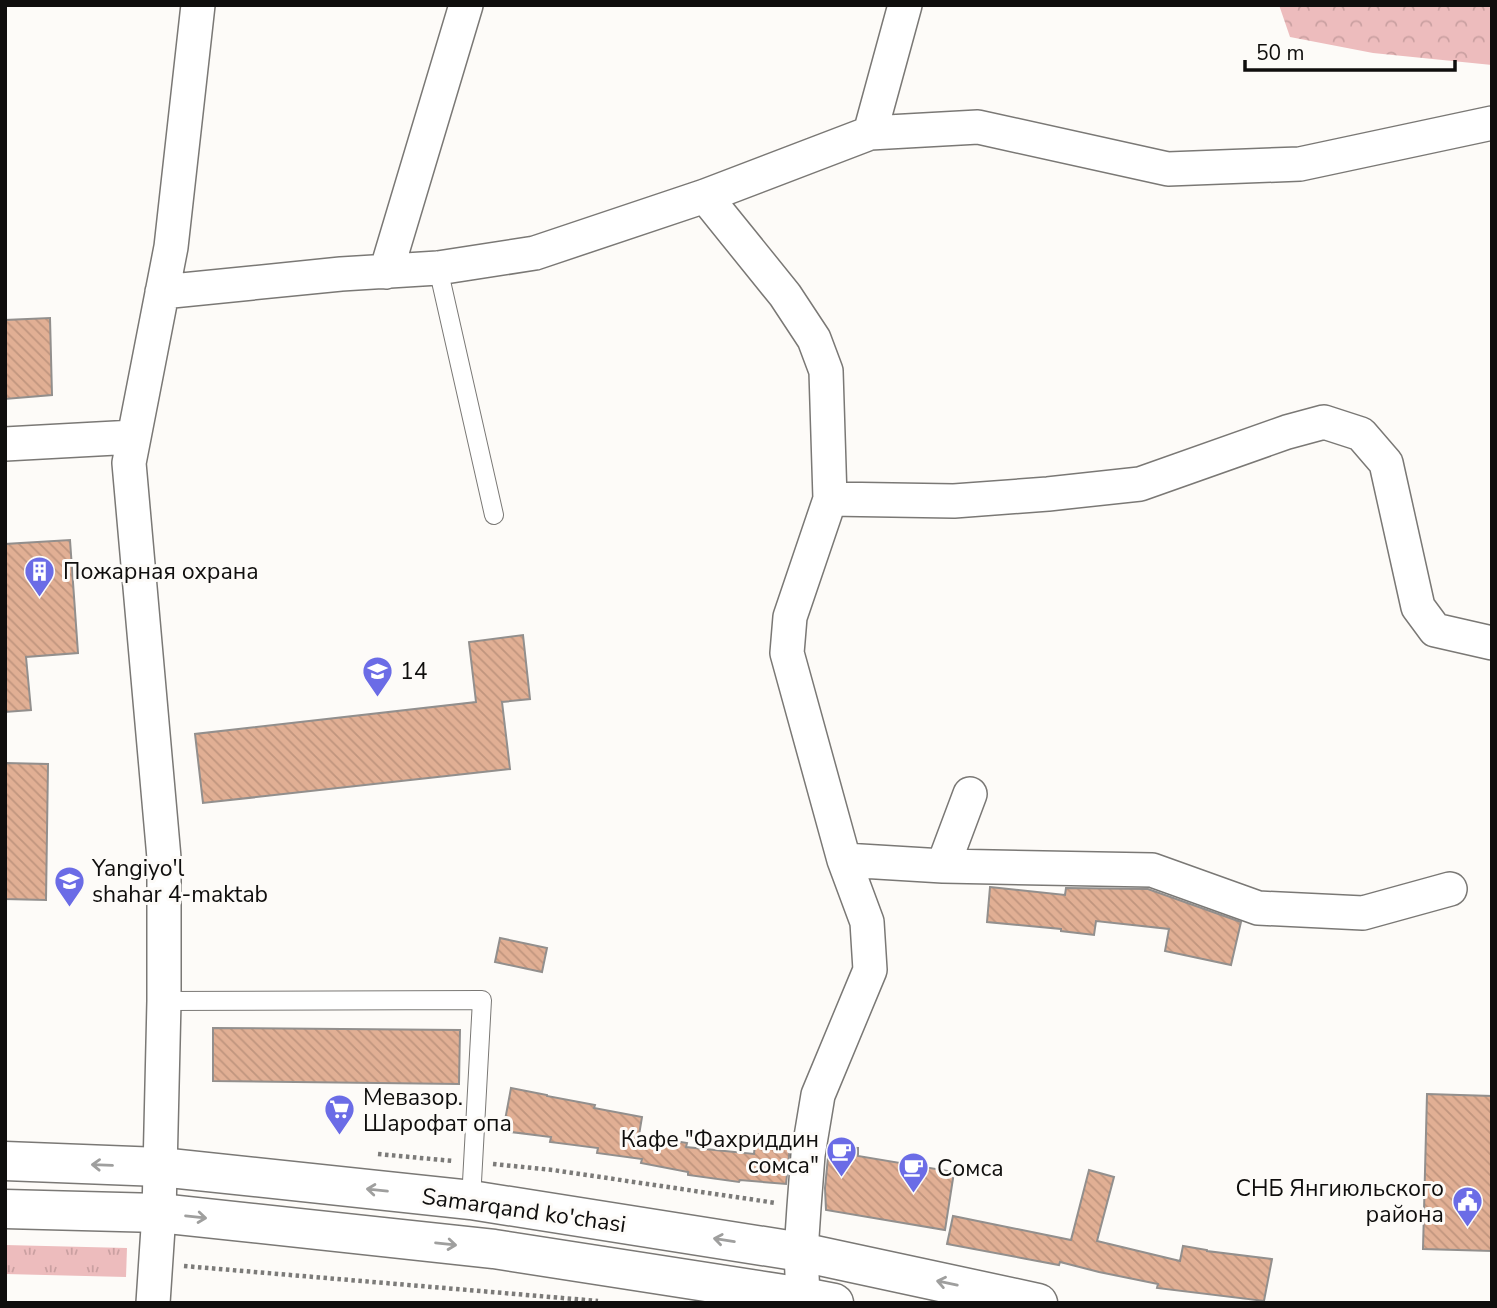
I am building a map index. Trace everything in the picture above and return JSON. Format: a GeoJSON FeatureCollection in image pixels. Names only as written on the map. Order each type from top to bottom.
{"type":"FeatureCollection","features":[{"type":"Feature","properties":{"kind":"main road","name":"Samarqand ko'chasi"},"geometry":{"type":"LineString","coordinates":[[5,1161],[160,1167],[471,1200],[801,1252],[1038,1303]]}},
{"type":"Feature","properties":{"kind":"main road","name":"Samarqand ko'chasi"},"geometry":{"type":"LineString","coordinates":[[5,1209],[159,1213],[494,1249],[818,1300]]}},
{"type":"Feature","properties":{"kind":"street"},"geometry":{"type":"LineString","coordinates":[[153,1303],[159,1213],[164,858],[129,463],[171,247],[198,5]]}},
{"type":"Feature","properties":{"kind":"street"},"geometry":{"type":"LineString","coordinates":[[386,272],[466,5]]}},
{"type":"Feature","properties":{"kind":"street"},"geometry":{"type":"LineString","coordinates":[[870,134],[905,5]]}},
{"type":"Feature","properties":{"kind":"street"},"geometry":{"type":"LineString","coordinates":[[162,292],[341,274],[438,268],[535,253],[705,196],[870,134],[978,127],[1168,169],[1300,164],[1492,123]]}},
{"type":"Feature","properties":{"kind":"street"},"geometry":{"type":"LineString","coordinates":[[705,196],[785,295],[814,339],[826,371],[830,499],[790,617],[787,653],[844,860],[867,922],[870,970],[818,1095],[808,1155],[801,1252],[818,1300]]}},
{"type":"Feature","properties":{"kind":"street"},"geometry":{"type":"LineString","coordinates":[[830,499],[954,501],[1140,484],[1287,432],[1324,422],[1362,433],[1386,463],[1418,607],[1436,630],[1492,643]]}},
{"type":"Feature","properties":{"kind":"street"},"geometry":{"type":"LineString","coordinates":[[5,444],[134,437]]}},
{"type":"Feature","properties":{"kind":"street"},"geometry":{"type":"LineString","coordinates":[[943,866],[970,794]]}},
{"type":"Feature","properties":{"kind":"street"},"geometry":{"type":"LineString","coordinates":[[844,860],[943,866],[1152,870],[1258,908],[1271,909],[1363,913],[1450,890]]}},
{"type":"Feature","properties":{"kind":"lane"},"geometry":{"type":"LineString","coordinates":[[438,268],[494,515]]}},
{"type":"Feature","properties":{"kind":"lane"},"geometry":{"type":"LineString","coordinates":[[164,1000],[482,1000],[471,1200]]}},
{"type":"Feature","properties":{"kind":"path"},"geometry":{"type":"LineString","coordinates":[[156,1263],[601,1301]]}},
{"type":"Feature","properties":{"kind":"green space"},"geometry":{"type":"Polygon","coordinates":[[[1279,5],[1492,5],[1492,65],[1373,53],[1290,37],[1279,5]]]}},
{"type":"Feature","properties":{"kind":"green space"},"geometry":{"type":"Polygon","coordinates":[[[5,1245],[127,1248],[126,1277],[5,1274],[5,1245]]]}},
{"type":"Feature","properties":{"kind":"building"},"geometry":{"type":"Polygon","coordinates":[[[50,318],[52,395],[5,399],[5,320],[50,318]]]}},
{"type":"Feature","properties":{"kind":"building","name":"Пожарная охрана"},"geometry":{"type":"Polygon","coordinates":[[[70,540],[78,653],[26,657],[31,710],[5,712],[5,544],[70,540]]]}},
{"type":"Feature","properties":{"kind":"building"},"geometry":{"type":"Polygon","coordinates":[[[523,635],[530,699],[502,702],[510,769],[203,803],[195,734],[476,702],[469,642],[523,635]]]}},
{"type":"Feature","properties":{"kind":"building"},"geometry":{"type":"Polygon","coordinates":[[[5,763],[48,764],[46,900],[5,899],[5,763]]]}},
{"type":"Feature","properties":{"kind":"building"},"geometry":{"type":"Polygon","coordinates":[[[990,887],[1065,895],[1066,888],[1148,889],[1241,922],[1231,965],[1165,951],[1169,929],[1096,921],[1094,935],[987,922],[990,887]]]}},
{"type":"Feature","properties":{"kind":"building"},"geometry":{"type":"Polygon","coordinates":[[[500,938],[547,948],[542,972],[495,962],[500,938]]]}},
{"type":"Feature","properties":{"kind":"building"},"geometry":{"type":"Polygon","coordinates":[[[213,1028],[460,1030],[459,1084],[213,1081],[213,1028]]]}},
{"type":"Feature","properties":{"kind":"building"},"geometry":{"type":"Polygon","coordinates":[[[511,1088],[642,1117],[639,1135],[687,1143],[686,1147],[754,1154],[756,1134],[791,1137],[786,1184],[739,1182],[688,1175],[688,1172],[641,1163],[642,1159],[597,1153],[598,1148],[550,1142],[551,1137],[503,1131],[511,1088]]]}},
{"type":"Feature","properties":{"kind":"building"},"geometry":{"type":"Polygon","coordinates":[[[1427,1094],[1492,1096],[1492,1251],[1423,1249],[1427,1094]]]}},
{"type":"Feature","properties":{"kind":"building"},"geometry":{"type":"Polygon","coordinates":[[[829,1147],[858,1148],[858,1156],[954,1172],[945,1230],[826,1210],[829,1147]]]}},
{"type":"Feature","properties":{"kind":"building"},"geometry":{"type":"Polygon","coordinates":[[[1089,1170],[1114,1177],[1097,1241],[1180,1261],[1183,1246],[1272,1259],[1264,1301],[1157,1288],[1158,1284],[1060,1262],[1059,1265],[947,1244],[953,1216],[1071,1240],[1089,1170]]]}},
{"type":"Feature","properties":{"kind":"place","name":"Пожарная охрана"},"geometry":{"type":"Point","coordinates":[40,598]}},
{"type":"Feature","properties":{"kind":"place","name":"14"},"geometry":{"type":"Point","coordinates":[377,698]}},
{"type":"Feature","properties":{"kind":"place","name":"Yangiyo'l shahar 4-maktab"},"geometry":{"type":"Point","coordinates":[69,908]}},
{"type":"Feature","properties":{"kind":"place","name":"Мевазор. Шарофат опа"},"geometry":{"type":"Point","coordinates":[340,1137]}},
{"type":"Feature","properties":{"kind":"place","name":"Кафе \"Фахриддин сомса\""},"geometry":{"type":"Point","coordinates":[842,1179]}},
{"type":"Feature","properties":{"kind":"place","name":"Сомса"},"geometry":{"type":"Point","coordinates":[914,1195]}},
{"type":"Feature","properties":{"kind":"place","name":"СНБ Янгиюльского района"},"geometry":{"type":"Point","coordinates":[1467,1228]}}]}
